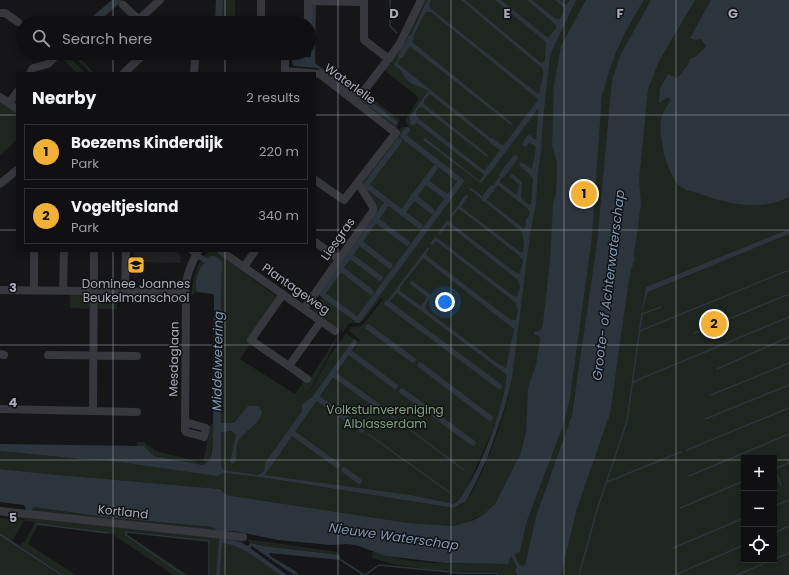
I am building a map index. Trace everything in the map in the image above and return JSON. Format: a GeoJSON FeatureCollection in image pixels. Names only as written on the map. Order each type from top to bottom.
{"type":"FeatureCollection","features":[{"type":"Feature","properties":{"kind":"street"},"geometry":{"type":"LineString","coordinates":[[144,16],[160,0]]}},
{"type":"Feature","properties":{"kind":"street"},"geometry":{"type":"LineString","coordinates":[[261,0],[261,16]]}},
{"type":"Feature","properties":{"kind":"street"},"geometry":{"type":"LineString","coordinates":[[363,92],[400,45],[421,0]]}},
{"type":"Feature","properties":{"kind":"street"},"geometry":{"type":"LineString","coordinates":[[308,16],[308,1],[364,1],[364,40],[389,59]]}},
{"type":"Feature","properties":{"kind":"street"},"geometry":{"type":"LineString","coordinates":[[123,5],[133,16]]}},
{"type":"Feature","properties":{"kind":"street"},"geometry":{"type":"LineString","coordinates":[[0,13],[5,13],[16,21]]}},
{"type":"Feature","properties":{"kind":"street"},"geometry":{"type":"LineString","coordinates":[[31,72],[33,68],[48,64],[52,60]]}},
{"type":"Feature","properties":{"kind":"street"},"geometry":{"type":"LineString","coordinates":[[125,72],[138,60]]}},
{"type":"Feature","properties":{"kind":"street"},"geometry":{"type":"LineString","coordinates":[[194,72],[195,60]]}},
{"type":"Feature","properties":{"kind":"street"},"geometry":{"type":"LineString","coordinates":[[285,60],[285,72]]}},
{"type":"Feature","properties":{"kind":"street","name":"Waterlelie"},"geometry":{"type":"LineString","coordinates":[[316,74],[320,74],[396,133],[358,183]]}},
{"type":"Feature","properties":{"kind":"street"},"geometry":{"type":"LineString","coordinates":[[9,103],[16,93]]}},
{"type":"Feature","properties":{"kind":"street"},"geometry":{"type":"LineString","coordinates":[[0,97],[16,108]]}},
{"type":"Feature","properties":{"kind":"street"},"geometry":{"type":"LineString","coordinates":[[0,184],[16,171]]}},
{"type":"Feature","properties":{"kind":"street"},"geometry":{"type":"LineString","coordinates":[[316,181],[342,200],[358,183]]}},
{"type":"Feature","properties":{"kind":"street","name":"Liesgras"},"geometry":{"type":"LineString","coordinates":[[304,309],[373,211],[374,207],[358,183]]}},
{"type":"Feature","properties":{"kind":"street"},"geometry":{"type":"LineString","coordinates":[[316,243],[339,259]]}},
{"type":"Feature","properties":{"kind":"street"},"geometry":{"type":"LineString","coordinates":[[34,252],[34,290]]}},
{"type":"Feature","properties":{"kind":"street"},"geometry":{"type":"LineString","coordinates":[[63,290],[64,252]]}},
{"type":"Feature","properties":{"kind":"street"},"geometry":{"type":"LineString","coordinates":[[93,411],[94,252]]}},
{"type":"Feature","properties":{"kind":"street"},"geometry":{"type":"LineString","coordinates":[[125,291],[126,252]]}},
{"type":"Feature","properties":{"kind":"street","name":"Mesdaglaan"},"geometry":{"type":"LineString","coordinates":[[185,422],[185,290],[192,265],[198,252]]}},
{"type":"Feature","properties":{"kind":"street"},"geometry":{"type":"LineString","coordinates":[[223,253],[244,267],[254,252]]}},
{"type":"Feature","properties":{"kind":"street","name":"Plantageweg"},"geometry":{"type":"LineString","coordinates":[[244,267],[335,330]]}},
{"type":"Feature","properties":{"kind":"street"},"geometry":{"type":"LineString","coordinates":[[0,290],[182,292],[185,290]]}},
{"type":"Feature","properties":{"kind":"street"},"geometry":{"type":"LineString","coordinates":[[283,294],[251,340],[307,379]]}},
{"type":"Feature","properties":{"kind":"street"},"geometry":{"type":"LineString","coordinates":[[289,366],[321,321]]}},
{"type":"Feature","properties":{"kind":"street"},"geometry":{"type":"LineString","coordinates":[[48,355],[137,356]]}},
{"type":"Feature","properties":{"kind":"street"},"geometry":{"type":"LineString","coordinates":[[0,409],[137,412]]}},
{"type":"Feature","properties":{"kind":"street","name":"Kortland"},"geometry":{"type":"LineString","coordinates":[[0,511],[243,537]]}},
{"type":"Feature","properties":{"kind":"shaded area","name":"Dominee Joannes Beukelmanschool"},"geometry":{"type":"Polygon","coordinates":[[[134,252],[177,252],[180,255],[181,263],[142,262],[137,268],[137,278],[134,278],[134,252]]]}},
{"type":"Feature","properties":{"kind":"green space"},"geometry":{"type":"Polygon","coordinates":[[[223,0],[235,0],[235,16],[222,16],[223,0]]]}},
{"type":"Feature","properties":{"kind":"green space","name":"Volkstuinvereniging Alblasserdam"},"geometry":{"type":"Polygon","coordinates":[[[425,0],[427,0],[408,45],[430,0],[789,0],[789,229],[646,287],[642,304],[648,292],[789,234],[789,575],[561,575],[577,509],[608,420],[572,415],[536,516],[525,565],[522,566],[519,564],[513,554],[520,552],[527,521],[563,426],[570,397],[528,397],[526,432],[520,455],[500,496],[491,509],[483,515],[454,526],[409,523],[226,495],[219,489],[0,469],[0,451],[105,460],[213,475],[224,473],[260,477],[454,508],[464,503],[477,483],[491,451],[503,417],[509,393],[466,490],[454,504],[411,495],[265,475],[360,340],[349,331],[351,327],[361,326],[383,299],[381,298],[365,319],[359,323],[349,323],[343,332],[313,310],[373,224],[375,212],[361,184],[402,126],[407,129],[409,126],[405,121],[418,99],[417,96],[384,70],[402,48],[425,0]]]}},
{"type":"Feature","properties":{"kind":"green space"},"geometry":{"type":"Polygon","coordinates":[[[63,60],[72,60],[84,72],[76,72],[63,60]]]}},
{"type":"Feature","properties":{"kind":"green space"},"geometry":{"type":"Polygon","coordinates":[[[78,60],[82,60],[93,72],[89,72],[78,60]]]}},
{"type":"Feature","properties":{"kind":"green space"},"geometry":{"type":"Polygon","coordinates":[[[333,80],[396,126],[398,122],[366,97],[356,94],[356,92],[367,95],[400,120],[396,129],[333,80]]]}},
{"type":"Feature","properties":{"kind":"green space"},"geometry":{"type":"Polygon","coordinates":[[[0,99],[16,110],[16,141],[0,155],[0,99]]]}},
{"type":"Feature","properties":{"kind":"green space"},"geometry":{"type":"Polygon","coordinates":[[[208,252],[215,252],[276,296],[251,343],[240,359],[295,394],[305,380],[308,382],[336,338],[337,339],[313,385],[302,399],[314,385],[330,355],[346,333],[354,339],[312,397],[302,406],[302,411],[265,464],[264,471],[258,475],[223,470],[220,467],[222,262],[218,257],[203,263],[196,286],[197,292],[191,296],[194,277],[201,260],[208,252]]]}},
{"type":"Feature","properties":{"kind":"green space"},"geometry":{"type":"Polygon","coordinates":[[[70,295],[87,295],[90,298],[89,309],[70,308],[70,295]]]}},
{"type":"Feature","properties":{"kind":"green space"},"geometry":{"type":"Polygon","coordinates":[[[101,295],[117,296],[117,309],[98,309],[98,298],[101,295]]]}},
{"type":"Feature","properties":{"kind":"green space"},"geometry":{"type":"Polygon","coordinates":[[[211,424],[214,424],[213,443],[209,461],[204,465],[154,456],[144,446],[137,446],[137,442],[144,442],[156,451],[203,463],[211,424]]]}},
{"type":"Feature","properties":{"kind":"green space"},"geometry":{"type":"Polygon","coordinates":[[[34,507],[103,517],[213,527],[217,531],[31,511],[34,507]]]}},
{"type":"Feature","properties":{"kind":"green space"},"geometry":{"type":"Polygon","coordinates":[[[0,512],[241,539],[245,545],[237,541],[219,538],[216,575],[210,575],[210,541],[126,531],[127,534],[188,575],[173,575],[112,534],[38,525],[28,544],[76,575],[63,575],[14,542],[20,545],[22,542],[24,543],[35,522],[24,521],[12,541],[0,533],[0,518],[24,519],[0,516],[0,512]]]}},
{"type":"Feature","properties":{"kind":"green space"},"geometry":{"type":"Polygon","coordinates":[[[0,536],[59,575],[0,575],[0,536]]]}},
{"type":"Feature","properties":{"kind":"green space"},"geometry":{"type":"Polygon","coordinates":[[[247,539],[337,552],[339,555],[263,546],[252,543],[250,545],[247,539]]]}},
{"type":"Feature","properties":{"kind":"green space"},"geometry":{"type":"Polygon","coordinates":[[[222,543],[238,547],[280,575],[220,575],[222,543]]]}},
{"type":"Feature","properties":{"kind":"green space"},"geometry":{"type":"Polygon","coordinates":[[[373,551],[405,560],[457,564],[508,564],[511,556],[517,567],[515,575],[502,575],[494,571],[447,572],[393,564],[372,558],[373,551]]]}},
{"type":"Feature","properties":{"kind":"water"},"geometry":{"type":"Polygon","coordinates":[[[112,0],[123,0],[105,16],[93,16],[112,0]]]}},
{"type":"Feature","properties":{"kind":"water"},"geometry":{"type":"Polygon","coordinates":[[[216,0],[223,0],[222,16],[215,16],[216,0]]]}},
{"type":"Feature","properties":{"kind":"water"},"geometry":{"type":"Polygon","coordinates":[[[427,0],[431,0],[429,5],[431,9],[538,94],[540,92],[543,77],[542,68],[461,0],[465,0],[541,63],[545,61],[546,42],[495,0],[501,0],[548,38],[556,28],[555,24],[527,0],[532,0],[556,19],[560,19],[564,11],[563,7],[555,0],[560,0],[566,5],[570,0],[576,0],[550,55],[544,110],[539,100],[431,12],[426,12],[411,41],[513,124],[511,125],[407,44],[427,0]]]}},
{"type":"Feature","properties":{"kind":"water"},"geometry":{"type":"Polygon","coordinates":[[[586,0],[644,0],[631,22],[615,55],[604,91],[602,93],[592,236],[570,398],[563,426],[527,521],[520,552],[514,554],[519,564],[522,566],[525,565],[536,516],[572,415],[597,243],[612,80],[621,54],[651,0],[695,0],[659,61],[648,89],[639,180],[641,204],[634,254],[635,260],[631,269],[628,286],[610,414],[577,509],[561,575],[517,575],[515,571],[517,567],[511,556],[508,564],[445,563],[386,556],[356,545],[331,545],[278,540],[234,531],[217,531],[213,527],[103,517],[34,507],[31,511],[26,510],[24,505],[0,502],[0,469],[220,489],[226,495],[409,523],[454,526],[474,520],[483,515],[495,504],[520,455],[526,432],[528,388],[536,365],[540,340],[539,336],[534,334],[534,332],[541,330],[543,323],[550,261],[553,203],[556,194],[557,163],[552,145],[554,86],[561,46],[586,0]]]}},
{"type":"Feature","properties":{"kind":"water"},"geometry":{"type":"Polygon","coordinates":[[[711,0],[789,0],[789,197],[778,202],[744,205],[720,200],[687,190],[681,187],[676,181],[667,163],[662,141],[661,121],[663,113],[671,100],[668,97],[659,103],[660,88],[668,74],[677,78],[688,65],[690,59],[697,56],[706,46],[701,39],[695,40],[690,38],[711,0]]]}},
{"type":"Feature","properties":{"kind":"water"},"geometry":{"type":"Polygon","coordinates":[[[316,4],[316,16],[312,16],[312,6],[316,4]]]}},
{"type":"Feature","properties":{"kind":"water"},"geometry":{"type":"Polygon","coordinates":[[[404,49],[406,50],[397,63],[498,144],[496,146],[493,144],[430,94],[424,100],[424,104],[488,155],[487,157],[422,107],[417,110],[417,117],[483,170],[488,170],[492,166],[492,161],[500,155],[500,149],[506,147],[527,120],[528,121],[481,183],[423,140],[425,138],[480,181],[484,175],[483,174],[417,123],[412,126],[410,123],[410,117],[428,91],[407,80],[402,71],[394,65],[404,49]]]}},
{"type":"Feature","properties":{"kind":"water"},"geometry":{"type":"Polygon","coordinates":[[[292,60],[315,60],[315,63],[356,94],[366,97],[398,122],[396,126],[317,68],[293,66],[292,60]]]}},
{"type":"Feature","properties":{"kind":"water","name":"Middelwetering"},"geometry":{"type":"Polygon","coordinates":[[[537,143],[542,146],[538,171],[536,204],[530,235],[512,378],[505,407],[487,459],[466,501],[454,508],[260,477],[224,473],[217,476],[105,460],[0,451],[0,444],[144,446],[154,456],[203,465],[206,463],[211,456],[213,443],[214,296],[213,294],[197,292],[196,282],[201,267],[207,259],[213,256],[219,258],[222,262],[220,344],[221,423],[234,423],[248,406],[259,406],[262,412],[258,421],[239,439],[236,447],[236,460],[233,464],[230,462],[236,435],[232,431],[221,432],[221,467],[224,470],[258,475],[264,471],[265,463],[302,411],[302,405],[312,397],[354,339],[358,342],[265,475],[411,495],[454,504],[462,496],[480,464],[502,402],[506,374],[397,293],[389,302],[388,300],[428,247],[429,249],[426,254],[427,256],[511,320],[516,320],[518,310],[516,303],[436,241],[432,245],[430,244],[435,237],[437,238],[512,295],[517,297],[520,286],[518,280],[448,225],[440,234],[438,233],[447,220],[516,273],[520,274],[523,260],[517,254],[462,211],[458,209],[453,216],[451,215],[466,194],[468,196],[461,207],[519,251],[523,252],[524,244],[522,232],[469,190],[470,188],[473,189],[523,228],[526,227],[526,220],[530,214],[528,209],[498,185],[490,195],[488,193],[503,172],[507,170],[509,172],[504,174],[500,180],[500,183],[517,195],[519,185],[510,176],[512,174],[522,182],[521,198],[529,205],[531,204],[533,178],[519,165],[521,162],[532,169],[537,143]],[[423,258],[400,287],[400,291],[421,306],[427,297],[409,283],[412,281],[431,295],[425,307],[426,310],[497,363],[506,368],[514,329],[423,258]]]}},
{"type":"Feature","properties":{"kind":"water"},"geometry":{"type":"Polygon","coordinates":[[[789,229],[789,234],[648,292],[641,313],[646,287],[789,229]]]}},
{"type":"Feature","properties":{"kind":"water"},"geometry":{"type":"Polygon","coordinates":[[[0,533],[63,575],[60,575],[0,536],[0,533]]]}},
{"type":"Feature","properties":{"kind":"water"},"geometry":{"type":"Polygon","coordinates":[[[219,538],[237,541],[248,546],[251,543],[263,546],[339,555],[341,560],[269,553],[270,556],[297,572],[294,575],[252,546],[250,548],[287,575],[280,575],[238,547],[222,543],[220,575],[216,575],[219,538]]]}},
{"type":"Feature","properties":{"kind":"waterway"},"geometry":{"type":"LineString","coordinates":[[390,0],[390,26],[397,33]]}},
{"type":"Feature","properties":{"kind":"waterway"},"geometry":{"type":"LineString","coordinates":[[401,55],[411,38]]}},
{"type":"Feature","properties":{"kind":"waterway"},"geometry":{"type":"LineString","coordinates":[[538,152],[542,98]]}},
{"type":"Feature","properties":{"kind":"waterway"},"geometry":{"type":"LineString","coordinates":[[487,172],[542,99]]}},
{"type":"Feature","properties":{"kind":"waterway"},"geometry":{"type":"LineString","coordinates":[[399,141],[366,185],[388,202],[322,294],[358,320],[461,181],[403,136],[407,130]]}},
{"type":"Feature","properties":{"kind":"waterway"},"geometry":{"type":"LineString","coordinates":[[525,144],[529,138],[539,146]]}},
{"type":"Feature","properties":{"kind":"waterway"},"geometry":{"type":"LineString","coordinates":[[492,141],[503,149]]}},
{"type":"Feature","properties":{"kind":"waterway"},"geometry":{"type":"LineString","coordinates":[[502,175],[515,158]]}},
{"type":"Feature","properties":{"kind":"waterway"},"geometry":{"type":"LineString","coordinates":[[402,213],[435,168]]}},
{"type":"Feature","properties":{"kind":"waterway"},"geometry":{"type":"LineString","coordinates":[[425,181],[448,198]]}},
{"type":"Feature","properties":{"kind":"waterway"},"geometry":{"type":"LineString","coordinates":[[484,199],[492,188]]}},
{"type":"Feature","properties":{"kind":"waterway"},"geometry":{"type":"LineString","coordinates":[[413,196],[432,211]]}},
{"type":"Feature","properties":{"kind":"waterway"},"geometry":{"type":"LineString","coordinates":[[388,202],[420,226]]}},
{"type":"Feature","properties":{"kind":"waterway"},"geometry":{"type":"LineString","coordinates":[[375,219],[407,243]]}},
{"type":"Feature","properties":{"kind":"waterway"},"geometry":{"type":"LineString","coordinates":[[359,242],[390,266]]}},
{"type":"Feature","properties":{"kind":"waterway"},"geometry":{"type":"LineString","coordinates":[[349,255],[380,278]]}},
{"type":"Feature","properties":{"kind":"waterway"},"geometry":{"type":"LineString","coordinates":[[200,257],[210,263]]}},
{"type":"Feature","properties":{"kind":"waterway"},"geometry":{"type":"LineString","coordinates":[[340,268],[371,292]]}},
{"type":"Feature","properties":{"kind":"waterway"},"geometry":{"type":"LineString","coordinates":[[640,331],[789,270]]}},
{"type":"Feature","properties":{"kind":"waterway"},"geometry":{"type":"LineString","coordinates":[[695,333],[789,294]]}},
{"type":"Feature","properties":{"kind":"waterway"},"geometry":{"type":"LineString","coordinates":[[387,303],[499,386]]}},
{"type":"Feature","properties":{"kind":"waterway"},"geometry":{"type":"LineString","coordinates":[[642,314],[661,307]]}},
{"type":"Feature","properties":{"kind":"waterway"},"geometry":{"type":"LineString","coordinates":[[579,575],[597,510],[627,421],[642,313]]}},
{"type":"Feature","properties":{"kind":"waterway"},"geometry":{"type":"LineString","coordinates":[[633,382],[789,317]]}},
{"type":"Feature","properties":{"kind":"waterway"},"geometry":{"type":"LineString","coordinates":[[368,327],[413,360]]}},
{"type":"Feature","properties":{"kind":"waterway"},"geometry":{"type":"LineString","coordinates":[[717,369],[789,337]]}},
{"type":"Feature","properties":{"kind":"waterway"},"geometry":{"type":"LineString","coordinates":[[349,352],[395,386]]}},
{"type":"Feature","properties":{"kind":"waterway"},"geometry":{"type":"LineString","coordinates":[[711,395],[789,363]]}},
{"type":"Feature","properties":{"kind":"waterway"},"geometry":{"type":"LineString","coordinates":[[420,365],[490,418]]}},
{"type":"Feature","properties":{"kind":"waterway"},"geometry":{"type":"LineString","coordinates":[[333,374],[379,407]]}},
{"type":"Feature","properties":{"kind":"waterway"},"geometry":{"type":"LineString","coordinates":[[705,419],[789,385]]}},
{"type":"Feature","properties":{"kind":"waterway"},"geometry":{"type":"LineString","coordinates":[[402,391],[473,443]]}},
{"type":"Feature","properties":{"kind":"waterway"},"geometry":{"type":"LineString","coordinates":[[316,397],[362,430]]}},
{"type":"Feature","properties":{"kind":"waterway"},"geometry":{"type":"LineString","coordinates":[[687,450],[789,408]]}},
{"type":"Feature","properties":{"kind":"waterway"},"geometry":{"type":"LineString","coordinates":[[385,411],[464,470]]}},
{"type":"Feature","properties":{"kind":"waterway"},"geometry":{"type":"LineString","coordinates":[[291,432],[337,465]]}},
{"type":"Feature","properties":{"kind":"waterway"},"geometry":{"type":"LineString","coordinates":[[368,434],[449,492]]}},
{"type":"Feature","properties":{"kind":"waterway"},"geometry":{"type":"LineString","coordinates":[[689,476],[789,434]]}},
{"type":"Feature","properties":{"kind":"waterway"},"geometry":{"type":"LineString","coordinates":[[607,482],[681,452]]}},
{"type":"Feature","properties":{"kind":"waterway"},"geometry":{"type":"LineString","coordinates":[[777,468],[789,463]]}},
{"type":"Feature","properties":{"kind":"waterway"},"geometry":{"type":"LineString","coordinates":[[344,470],[359,481]]}},
{"type":"Feature","properties":{"kind":"waterway"},"geometry":{"type":"LineString","coordinates":[[777,475],[781,486]]}},
{"type":"Feature","properties":{"kind":"waterway"},"geometry":{"type":"LineString","coordinates":[[680,508],[741,482]]}},
{"type":"Feature","properties":{"kind":"waterway"},"geometry":{"type":"LineString","coordinates":[[777,505],[789,500]]}},
{"type":"Feature","properties":{"kind":"waterway"},"geometry":{"type":"LineString","coordinates":[[673,548],[741,519]]}},
{"type":"Feature","properties":{"kind":"waterway"},"geometry":{"type":"LineString","coordinates":[[37,524],[108,533]]}},
{"type":"Feature","properties":{"kind":"waterway"},"geometry":{"type":"LineString","coordinates":[[777,532],[789,526]]}},
{"type":"Feature","properties":{"kind":"waterway"},"geometry":{"type":"LineString","coordinates":[[184,575],[126,535],[126,532],[209,541],[209,575]]}},
{"type":"Feature","properties":{"kind":"waterway"},"geometry":{"type":"LineString","coordinates":[[675,575],[741,546]]}},
{"type":"Feature","properties":{"kind":"waterway"},"geometry":{"type":"LineString","coordinates":[[777,558],[789,553]]}},
{"type":"Feature","properties":{"kind":"waterway"},"geometry":{"type":"LineString","coordinates":[[341,560],[364,575]]}},
{"type":"Feature","properties":{"kind":"waterway"},"geometry":{"type":"LineString","coordinates":[[737,575],[765,563]]}},
{"type":"Feature","properties":{"kind":"waterway"},"geometry":{"type":"LineString","coordinates":[[365,575],[379,565],[460,573],[496,573],[499,575]]}},
{"type":"Feature","properties":{"kind":"place","name":"Boezems Kinderdijk"},"geometry":{"type":"Point","coordinates":[584,194]}},
{"type":"Feature","properties":{"kind":"place","name":"Dominee Joannes Beukelmanschool"},"geometry":{"type":"Point","coordinates":[136,265]}},
{"type":"Feature","properties":{"kind":"place","name":"Vogeltjesland"},"geometry":{"type":"Point","coordinates":[714,324]}},
{"type":"Feature","properties":{"kind":"water label","name":"Groote- of Achterwaterschap"},"geometry":{"type":"Point","coordinates":[608,285]}},
{"type":"Feature","properties":{"kind":"water label","name":"Nieuwe Waterschap"},"geometry":{"type":"Point","coordinates":[394,536]}}]}
